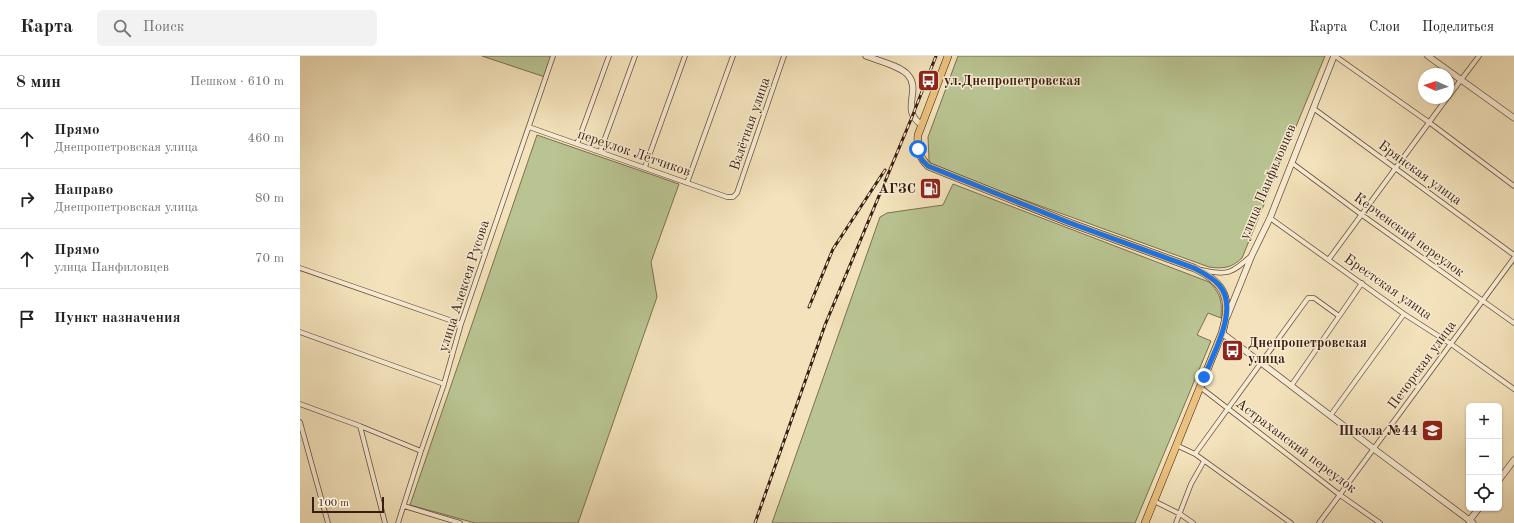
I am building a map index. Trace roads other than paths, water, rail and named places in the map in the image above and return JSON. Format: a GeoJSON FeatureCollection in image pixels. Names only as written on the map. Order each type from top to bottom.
{"type":"FeatureCollection","features":[{"type":"Feature","properties":{"kind":"main road"},"geometry":{"type":"LineString","coordinates":[[948,56],[918,135],[917,146],[922,160],[928,166],[1070,223],[1194,268],[1205,274],[1220,286],[1225,294],[1227,306],[1226,319],[1222,333],[1145,523]]}},
{"type":"Feature","properties":{"kind":"street","name":"улица Алексея Русова"},"geometry":{"type":"LineString","coordinates":[[398,523],[444,384],[462,324],[553,56]]}},
{"type":"Feature","properties":{"kind":"street"},"geometry":{"type":"LineString","coordinates":[[577,144],[609,56]]}},
{"type":"Feature","properties":{"kind":"street"},"geometry":{"type":"LineString","coordinates":[[600,152],[635,56]]}},
{"type":"Feature","properties":{"kind":"street"},"geometry":{"type":"LineString","coordinates":[[645,167],[684,56]]}},
{"type":"Feature","properties":{"kind":"street"},"geometry":{"type":"LineString","coordinates":[[687,183],[733,56]]}},
{"type":"Feature","properties":{"kind":"street","name":"Взлётная улица"},"geometry":{"type":"LineString","coordinates":[[733,196],[738,193],[784,56]]}},
{"type":"Feature","properties":{"kind":"street"},"geometry":{"type":"LineString","coordinates":[[866,56],[881,59],[908,75],[912,82],[913,91],[911,110],[912,117],[922,125]]}},
{"type":"Feature","properties":{"kind":"street"},"geometry":{"type":"LineString","coordinates":[[1335,56],[1430,123],[1514,186]]}},
{"type":"Feature","properties":{"kind":"street","name":"улица Панфиловцев"},"geometry":{"type":"LineString","coordinates":[[1226,319],[1252,255],[1270,218],[1335,56]]}},
{"type":"Feature","properties":{"kind":"street"},"geometry":{"type":"LineString","coordinates":[[1428,56],[1514,118]]}},
{"type":"Feature","properties":{"kind":"street"},"geometry":{"type":"LineString","coordinates":[[1454,89],[1479,56]]}},
{"type":"Feature","properties":{"kind":"street"},"geometry":{"type":"LineString","coordinates":[[1329,259],[1444,104]]}},
{"type":"Feature","properties":{"kind":"street","name":"Брянская улица"},"geometry":{"type":"LineString","coordinates":[[1313,108],[1514,255]]}},
{"type":"Feature","properties":{"kind":"street","name":"переулок Лётчиков"},"geometry":{"type":"LineString","coordinates":[[529,127],[727,197],[733,196]]}},
{"type":"Feature","properties":{"kind":"street","name":"Керченский переулок"},"geometry":{"type":"LineString","coordinates":[[1292,163],[1362,215],[1514,323]]}},
{"type":"Feature","properties":{"kind":"street","name":"Брестская улица"},"geometry":{"type":"LineString","coordinates":[[1270,218],[1362,282],[1404,314],[1451,344],[1514,389]]}},
{"type":"Feature","properties":{"kind":"street"},"geometry":{"type":"LineString","coordinates":[[1194,268],[1222,274],[1229,273],[1252,255]]}},
{"type":"Feature","properties":{"kind":"street","name":"Печорская улица"},"geometry":{"type":"LineString","coordinates":[[1319,523],[1514,258]]}},
{"type":"Feature","properties":{"kind":"street"},"geometry":{"type":"LineString","coordinates":[[300,268],[462,324]]}},
{"type":"Feature","properties":{"kind":"street"},"geometry":{"type":"LineString","coordinates":[[1291,386],[1362,282]]}},
{"type":"Feature","properties":{"kind":"street"},"geometry":{"type":"LineString","coordinates":[[1195,454],[1308,298],[1314,298],[1339,316]]}},
{"type":"Feature","properties":{"kind":"street"},"geometry":{"type":"LineString","coordinates":[[1330,416],[1404,314]]}},
{"type":"Feature","properties":{"kind":"street"},"geometry":{"type":"LineString","coordinates":[[300,332],[444,384]]}},
{"type":"Feature","properties":{"kind":"street"},"geometry":{"type":"LineString","coordinates":[[1222,333],[1470,522],[1477,511]]}},
{"type":"Feature","properties":{"kind":"street","name":"Астраханский переулок"},"geometry":{"type":"LineString","coordinates":[[1200,386],[1340,495],[1380,523]]}},
{"type":"Feature","properties":{"kind":"street"},"geometry":{"type":"LineString","coordinates":[[300,404],[360,426],[421,451]]}},
{"type":"Feature","properties":{"kind":"street"},"geometry":{"type":"LineString","coordinates":[[300,422],[328,523]]}},
{"type":"Feature","properties":{"kind":"street"},"geometry":{"type":"LineString","coordinates":[[360,426],[385,523]]}},
{"type":"Feature","properties":{"kind":"street"},"geometry":{"type":"LineString","coordinates":[[1176,445],[1204,460],[1291,523]]}},
{"type":"Feature","properties":{"kind":"street"},"geometry":{"type":"LineString","coordinates":[[1176,523],[1191,484],[1204,460]]}},
{"type":"Feature","properties":{"kind":"street"},"geometry":{"type":"LineString","coordinates":[[1502,476],[1514,460]]}},
{"type":"Feature","properties":{"kind":"street"},"geometry":{"type":"LineString","coordinates":[[1154,501],[1180,514],[1193,523]]}},
{"type":"Feature","properties":{"kind":"street"},"geometry":{"type":"LineString","coordinates":[[404,506],[460,523]]}},
{"type":"Feature","properties":{"kind":"railway"},"geometry":{"type":"LineString","coordinates":[[755,523],[825,325],[936,56]]}},
{"type":"Feature","properties":{"kind":"railway"},"geometry":{"type":"LineString","coordinates":[[809,307],[833,249],[885,170]]}},
{"type":"Feature","properties":{"kind":"place","name":"ул.Днепропетровская"},"geometry":{"type":"Point","coordinates":[928,81]}},
{"type":"Feature","properties":{"kind":"place","name":"АГЗС"},"geometry":{"type":"Point","coordinates":[931,189]}},
{"type":"Feature","properties":{"kind":"place","name":"Днепропетровская улица"},"geometry":{"type":"Point","coordinates":[1233,351]}},
{"type":"Feature","properties":{"kind":"place","name":"Школа №44"},"geometry":{"type":"Point","coordinates":[1433,431]}}]}
